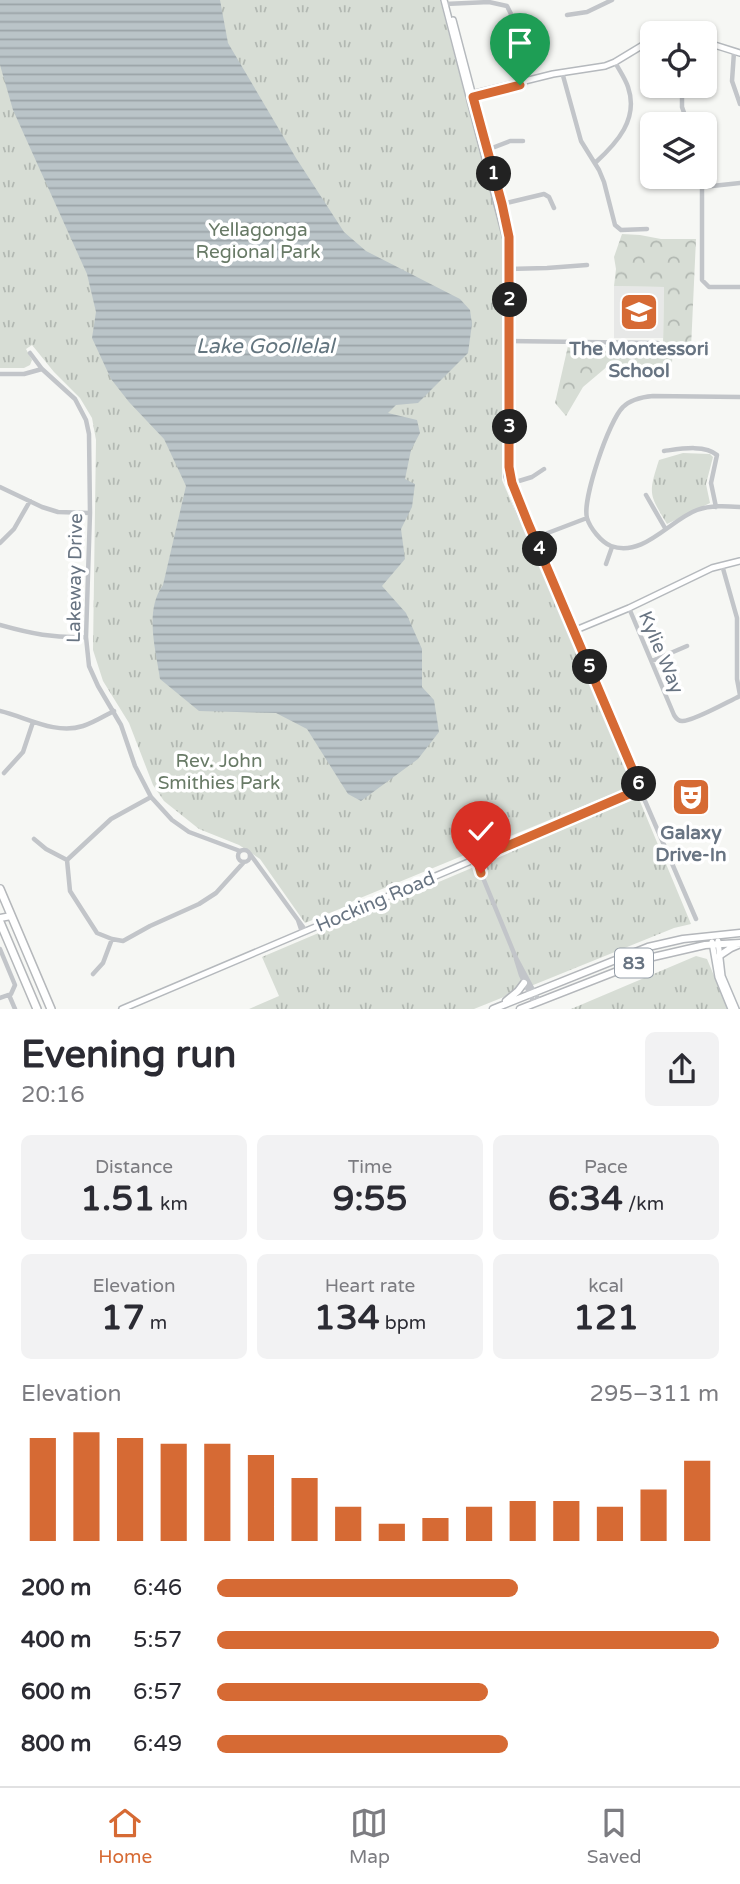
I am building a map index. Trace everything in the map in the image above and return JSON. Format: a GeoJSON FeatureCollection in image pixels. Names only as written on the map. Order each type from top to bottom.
{"type":"FeatureCollection","features":[{"type":"Feature","properties":{"kind":"highway"},"geometry":{"type":"LineString","coordinates":[[0,889],[7,913],[51,1009]]}},
{"type":"Feature","properties":{"kind":"highway"},"geometry":{"type":"LineString","coordinates":[[0,920],[37,1009]]}},
{"type":"Feature","properties":{"kind":"highway"},"geometry":{"type":"LineString","coordinates":[[0,931],[7,937]]}},
{"type":"Feature","properties":{"kind":"main road"},"geometry":{"type":"LineString","coordinates":[[0,920],[7,913]]}},
{"type":"Feature","properties":{"kind":"main road","name":"83"},"geometry":{"type":"LineString","coordinates":[[496,1008],[648,947],[683,939],[740,933]]}},
{"type":"Feature","properties":{"kind":"main road","name":"83"},"geometry":{"type":"LineString","coordinates":[[520,1009],[653,957],[716,944],[740,944]]}},
{"type":"Feature","properties":{"kind":"main road"},"geometry":{"type":"LineString","coordinates":[[719,956],[740,944]]}},
{"type":"Feature","properties":{"kind":"main road"},"geometry":{"type":"LineString","coordinates":[[496,1008],[524,983]]}},
{"type":"Feature","properties":{"kind":"street"},"geometry":{"type":"LineString","coordinates":[[567,15],[587,12],[612,0]]}},
{"type":"Feature","properties":{"kind":"street"},"geometry":{"type":"LineString","coordinates":[[512,28],[511,14],[507,6],[489,2],[446,2],[509,237],[511,483],[696,919]]}},
{"type":"Feature","properties":{"kind":"street"},"geometry":{"type":"LineString","coordinates":[[717,47],[737,54],[732,81],[740,104]]}},
{"type":"Feature","properties":{"kind":"street"},"geometry":{"type":"LineString","coordinates":[[471,96],[616,63],[640,48]]}},
{"type":"Feature","properties":{"kind":"street"},"geometry":{"type":"LineString","coordinates":[[595,163],[621,136],[630,114],[628,86],[616,63]]}},
{"type":"Feature","properties":{"kind":"street"},"geometry":{"type":"LineString","coordinates":[[563,74],[581,141],[604,182],[615,225],[621,230],[647,229]]}},
{"type":"Feature","properties":{"kind":"street"},"geometry":{"type":"LineString","coordinates":[[486,151],[510,141],[523,141]]}},
{"type":"Feature","properties":{"kind":"street"},"geometry":{"type":"LineString","coordinates":[[717,185],[740,183]]}},
{"type":"Feature","properties":{"kind":"street"},"geometry":{"type":"LineString","coordinates":[[703,189],[702,280],[709,287],[740,288]]}},
{"type":"Feature","properties":{"kind":"street"},"geometry":{"type":"LineString","coordinates":[[500,204],[544,194],[549,197],[554,208]]}},
{"type":"Feature","properties":{"kind":"street"},"geometry":{"type":"LineString","coordinates":[[508,269],[587,265]]}},
{"type":"Feature","properties":{"kind":"street"},"geometry":{"type":"LineString","coordinates":[[508,341],[658,343]]}},
{"type":"Feature","properties":{"kind":"street","name":"Lakeway Drive"},"geometry":{"type":"LineString","coordinates":[[30,353],[42,369],[75,399],[86,420],[89,434],[90,513],[86,637],[89,666],[121,724],[135,766],[151,797],[172,820],[189,832],[232,848],[239,855]]}},
{"type":"Feature","properties":{"kind":"street"},"geometry":{"type":"LineString","coordinates":[[0,374],[24,374],[42,369]]}},
{"type":"Feature","properties":{"kind":"street"},"geometry":{"type":"LineString","coordinates":[[740,397],[653,396],[639,398],[623,407],[604,443],[587,504],[587,518],[598,537],[612,547],[629,548],[697,510],[740,507]]}},
{"type":"Feature","properties":{"kind":"street"},"geometry":{"type":"LineString","coordinates":[[664,451],[711,450],[717,455],[711,483],[716,507]]}},
{"type":"Feature","properties":{"kind":"street"},"geometry":{"type":"LineString","coordinates":[[511,483],[532,477],[544,469]]}},
{"type":"Feature","properties":{"kind":"street"},"geometry":{"type":"LineString","coordinates":[[0,487],[58,512],[90,513]]}},
{"type":"Feature","properties":{"kind":"street"},"geometry":{"type":"LineString","coordinates":[[646,495],[665,528]]}},
{"type":"Feature","properties":{"kind":"street"},"geometry":{"type":"LineString","coordinates":[[0,543],[14,529],[30,501]]}},
{"type":"Feature","properties":{"kind":"street"},"geometry":{"type":"LineString","coordinates":[[533,538],[587,518]]}},
{"type":"Feature","properties":{"kind":"street"},"geometry":{"type":"LineString","coordinates":[[606,564],[612,547]]}},
{"type":"Feature","properties":{"kind":"street"},"geometry":{"type":"LineString","coordinates":[[574,633],[692,577],[740,563]]}},
{"type":"Feature","properties":{"kind":"street"},"geometry":{"type":"LineString","coordinates":[[722,567],[738,618],[740,696]]}},
{"type":"Feature","properties":{"kind":"street","name":"Kylie Way"},"geometry":{"type":"LineString","coordinates":[[629,609],[678,720],[697,717],[740,696]]}},
{"type":"Feature","properties":{"kind":"street"},"geometry":{"type":"LineString","coordinates":[[0,625],[46,636],[86,637]]}},
{"type":"Feature","properties":{"kind":"street"},"geometry":{"type":"LineString","coordinates":[[652,661],[687,646]]}},
{"type":"Feature","properties":{"kind":"street"},"geometry":{"type":"LineString","coordinates":[[0,711],[53,727],[70,728],[83,726],[114,711]]}},
{"type":"Feature","properties":{"kind":"street"},"geometry":{"type":"LineString","coordinates":[[4,773],[23,752],[33,722]]}},
{"type":"Feature","properties":{"kind":"street","name":"Hocking Road"},"geometry":{"type":"LineString","coordinates":[[122,1009],[640,790]]}},
{"type":"Feature","properties":{"kind":"street"},"geometry":{"type":"LineString","coordinates":[[67,860],[111,819],[151,797]]}},
{"type":"Feature","properties":{"kind":"street"},"geometry":{"type":"LineString","coordinates":[[34,839],[67,860]]}},
{"type":"Feature","properties":{"kind":"street"},"geometry":{"type":"LineString","coordinates":[[236,869],[239,855],[246,850],[304,932]]}},
{"type":"Feature","properties":{"kind":"street"},"geometry":{"type":"LineString","coordinates":[[67,860],[70,891],[97,933],[123,941],[216,893],[236,869],[250,858],[250,854]]}},
{"type":"Feature","properties":{"kind":"street"},"geometry":{"type":"LineString","coordinates":[[239,855],[259,867]]}},
{"type":"Feature","properties":{"kind":"street"},"geometry":{"type":"LineString","coordinates":[[475,859],[532,994]]}},
{"type":"Feature","properties":{"kind":"street"},"geometry":{"type":"LineString","coordinates":[[715,935],[718,977],[733,1009]]}},
{"type":"Feature","properties":{"kind":"street"},"geometry":{"type":"LineString","coordinates":[[93,974],[103,963],[112,939]]}},
{"type":"Feature","properties":{"kind":"street"},"geometry":{"type":"LineString","coordinates":[[716,944],[722,976],[733,1009]]}},
{"type":"Feature","properties":{"kind":"street"},"geometry":{"type":"LineString","coordinates":[[0,949],[15,985],[15,990],[0,998]]}},
{"type":"Feature","properties":{"kind":"street"},"geometry":{"type":"LineString","coordinates":[[516,958],[524,983],[537,1002]]}},
{"type":"Feature","properties":{"kind":"street"},"geometry":{"type":"LineString","coordinates":[[0,971],[8,967]]}},
{"type":"Feature","properties":{"kind":"street"},"geometry":{"type":"LineString","coordinates":[[9,995],[15,1009]]}},
{"type":"Feature","properties":{"kind":"shaded area","name":"The Montessori School"},"geometry":{"type":"Polygon","coordinates":[[[614,286],[664,287],[663,338],[614,338],[614,286]]]}},
{"type":"Feature","properties":{"kind":"green space","name":"Yellagonga Regional Park"},"geometry":{"type":"Polygon","coordinates":[[[0,0],[440,0],[502,236],[502,480],[632,786],[305,923],[260,859],[239,845],[199,829],[164,801],[153,785],[129,723],[103,681],[93,650],[96,440],[92,418],[80,398],[32,345],[26,349],[32,360],[30,365],[24,368],[0,368],[0,0]]]}},
{"type":"Feature","properties":{"kind":"green space"},"geometry":{"type":"Polygon","coordinates":[[[622,234],[661,239],[696,239],[691,348],[673,350],[671,375],[609,365],[583,387],[566,416],[555,403],[568,346],[663,346],[664,287],[614,286],[614,257],[622,234]]]}},
{"type":"Feature","properties":{"kind":"green space"},"geometry":{"type":"Polygon","coordinates":[[[683,453],[710,454],[713,457],[706,484],[710,503],[667,524],[652,494],[653,480],[659,460],[683,453]]]}},
{"type":"Feature","properties":{"kind":"green space"},"geometry":{"type":"Polygon","coordinates":[[[639,799],[691,924],[674,928],[474,1009],[249,1009],[279,996],[262,957],[639,799]]]}},
{"type":"Feature","properties":{"kind":"green space"},"geometry":{"type":"Polygon","coordinates":[[[696,956],[707,959],[728,1009],[571,1009],[696,956]]]}},
{"type":"Feature","properties":{"kind":"water","name":"Lake Goollelal"},"geometry":{"type":"Polygon","coordinates":[[[0,0],[220,0],[228,43],[296,158],[344,232],[366,251],[460,299],[470,310],[472,324],[468,353],[418,403],[396,405],[388,413],[417,420],[420,433],[411,450],[405,479],[415,484],[412,507],[401,529],[405,559],[382,586],[406,613],[422,649],[422,687],[434,700],[439,732],[418,759],[361,801],[348,794],[307,729],[276,713],[199,711],[160,679],[153,631],[154,607],[163,585],[186,486],[164,439],[111,379],[92,338],[96,312],[87,274],[13,110],[0,65],[0,0]]]}},
{"type":"Feature","properties":{"kind":"place","name":"The Montessori School"},"geometry":{"type":"Point","coordinates":[639,312]}},
{"type":"Feature","properties":{"kind":"place","name":"Galaxy Drive-In"},"geometry":{"type":"Point","coordinates":[691,797]}},
{"type":"Feature","properties":{"kind":"route"},"geometry":{"type":"LineString","coordinates":[[481,873],[477,859],[640,787],[528,523],[512,483],[509,467],[508,226],[473,97],[520,85]]}},
{"type":"Feature","properties":{"kind":"park label","name":"Rev. John Smithies Park"},"geometry":{"type":"Point","coordinates":[219,771]}}]}
